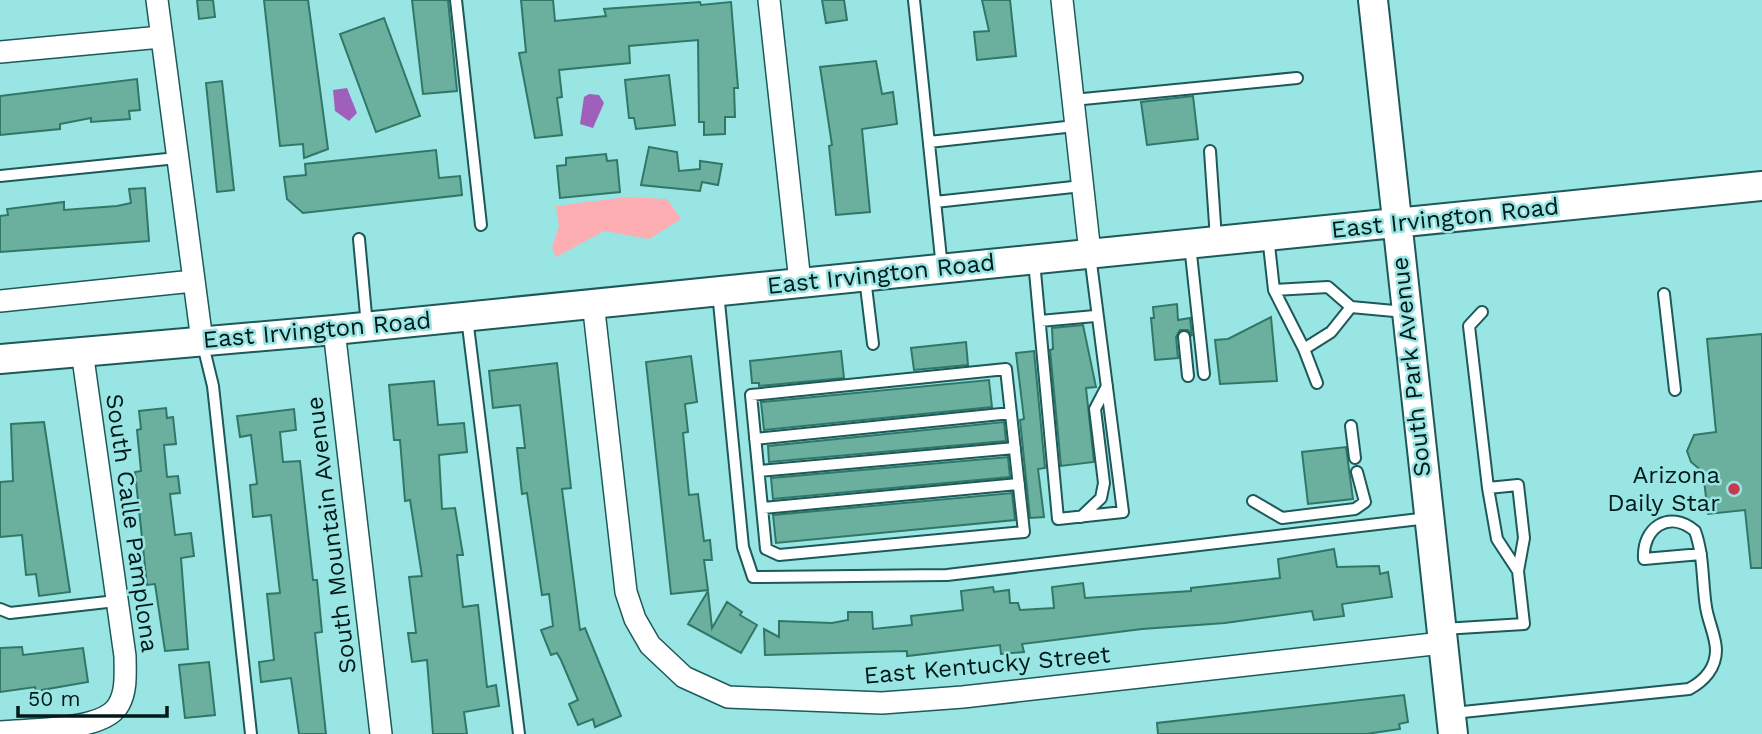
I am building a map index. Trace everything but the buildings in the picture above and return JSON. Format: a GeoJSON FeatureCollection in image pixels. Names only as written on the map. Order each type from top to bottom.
{"type":"FeatureCollection","features":[{"type":"Feature","properties":{"kind":"main road","name":"South Park Avenue"},"geometry":{"type":"LineString","coordinates":[[1373,0],[1395,224],[1451,724]]}},
{"type":"Feature","properties":{"kind":"main road","name":"East Irvington Road"},"geometry":{"type":"LineString","coordinates":[[0,359],[367,327],[593,302],[1762,186]]}},
{"type":"Feature","properties":{"kind":"street"},"geometry":{"type":"LineString","coordinates":[[157,0],[202,341]]}},
{"type":"Feature","properties":{"kind":"street"},"geometry":{"type":"LineString","coordinates":[[769,0],[800,282]]}},
{"type":"Feature","properties":{"kind":"street"},"geometry":{"type":"LineString","coordinates":[[1062,0],[1090,253]]}},
{"type":"Feature","properties":{"kind":"street"},"geometry":{"type":"LineString","coordinates":[[0,52],[162,37]]}},
{"type":"Feature","properties":{"kind":"street"},"geometry":{"type":"LineString","coordinates":[[0,302],[193,281]]}},
{"type":"Feature","properties":{"kind":"street","name":"East Kentucky Street"},"geometry":{"type":"LineString","coordinates":[[593,302],[626,592],[635,619],[650,645],[684,677],[728,697],[882,703],[950,698],[1441,636]]}},
{"type":"Feature","properties":{"kind":"street","name":"South Mountain Avenue"},"geometry":{"type":"LineString","coordinates":[[334,330],[381,734]]}},
{"type":"Feature","properties":{"kind":"street","name":"South Calle Pamplona"},"geometry":{"type":"LineString","coordinates":[[0,732],[93,723],[124,708],[125,656],[82,351]]}},
{"type":"Feature","properties":{"kind":"lane"},"geometry":{"type":"LineString","coordinates":[[456,0],[481,225]]}},
{"type":"Feature","properties":{"kind":"lane"},"geometry":{"type":"LineString","coordinates":[[914,0],[942,268]]}},
{"type":"Feature","properties":{"kind":"lane"},"geometry":{"type":"LineString","coordinates":[[1073,100],[1297,78]]}},
{"type":"Feature","properties":{"kind":"lane"},"geometry":{"type":"LineString","coordinates":[[929,142],[1075,126]]}},
{"type":"Feature","properties":{"kind":"lane"},"geometry":{"type":"LineString","coordinates":[[1204,374],[1203,242],[1210,151]]}},
{"type":"Feature","properties":{"kind":"lane"},"geometry":{"type":"LineString","coordinates":[[0,176],[177,158]]}},
{"type":"Feature","properties":{"kind":"lane"},"geometry":{"type":"LineString","coordinates":[[935,202],[1082,186]]}},
{"type":"Feature","properties":{"kind":"lane"},"geometry":{"type":"LineString","coordinates":[[1268,236],[1274,290],[1304,349],[1317,383]]}},
{"type":"Feature","properties":{"kind":"lane"},"geometry":{"type":"LineString","coordinates":[[359,239],[367,327]]}},
{"type":"Feature","properties":{"kind":"lane"},"geometry":{"type":"LineString","coordinates":[[1034,259],[1058,519],[1081,517],[1123,512],[1095,316],[1090,253]]}},
{"type":"Feature","properties":{"kind":"lane"},"geometry":{"type":"LineString","coordinates":[[865,275],[873,344]]}},
{"type":"Feature","properties":{"kind":"lane"},"geometry":{"type":"LineString","coordinates":[[1274,290],[1328,288],[1351,307],[1405,312]]}},
{"type":"Feature","properties":{"kind":"lane"},"geometry":{"type":"LineString","coordinates":[[718,290],[743,547],[753,577],[947,575],[1428,518]]}},
{"type":"Feature","properties":{"kind":"lane"},"geometry":{"type":"LineString","coordinates":[[1664,294],[1675,390]]}},
{"type":"Feature","properties":{"kind":"lane"},"geometry":{"type":"LineString","coordinates":[[1304,349],[1331,331],[1351,307]]}},
{"type":"Feature","properties":{"kind":"lane"},"geometry":{"type":"LineString","coordinates":[[1482,312],[1469,326],[1488,488],[1497,539],[1518,571]]}},
{"type":"Feature","properties":{"kind":"lane"},"geometry":{"type":"LineString","coordinates":[[467,316],[519,734]]}},
{"type":"Feature","properties":{"kind":"lane"},"geometry":{"type":"LineString","coordinates":[[1040,321],[1095,316]]}},
{"type":"Feature","properties":{"kind":"lane"},"geometry":{"type":"LineString","coordinates":[[1184,337],[1188,376]]}},
{"type":"Feature","properties":{"kind":"lane"},"geometry":{"type":"LineString","coordinates":[[202,341],[213,386],[251,734]]}},
{"type":"Feature","properties":{"kind":"lane"},"geometry":{"type":"LineString","coordinates":[[1006,369],[1024,531],[779,555],[766,549],[755,439],[751,395],[1006,369]]}},
{"type":"Feature","properties":{"kind":"lane"},"geometry":{"type":"LineString","coordinates":[[1081,517],[1101,498],[1096,409],[1107,386]]}},
{"type":"Feature","properties":{"kind":"lane"},"geometry":{"type":"LineString","coordinates":[[755,439],[1011,414]]}},
{"type":"Feature","properties":{"kind":"lane"},"geometry":{"type":"LineString","coordinates":[[1352,426],[1355,458]]}},
{"type":"Feature","properties":{"kind":"lane"},"geometry":{"type":"LineString","coordinates":[[759,471],[1015,448]]}},
{"type":"Feature","properties":{"kind":"lane"},"geometry":{"type":"LineString","coordinates":[[1253,501],[1282,518],[1355,509],[1365,502],[1357,471]]}},
{"type":"Feature","properties":{"kind":"lane"},"geometry":{"type":"LineString","coordinates":[[762,508],[1019,484]]}},
{"type":"Feature","properties":{"kind":"lane"},"geometry":{"type":"LineString","coordinates":[[1441,636],[1524,624],[1518,571],[1524,538],[1518,485],[1488,488]]}},
{"type":"Feature","properties":{"kind":"lane"},"geometry":{"type":"LineString","coordinates":[[1451,724],[1689,689],[1699,684],[1709,674],[1716,650],[1706,608],[1701,554],[1695,531],[1679,521],[1669,520],[1658,524],[1646,538],[1644,559],[1701,554]]}},
{"type":"Feature","properties":{"kind":"lane"},"geometry":{"type":"LineString","coordinates":[[0,609],[10,613],[116,601]]}},
{"type":"Feature","properties":{"kind":"shaded area"},"geometry":{"type":"Polygon","coordinates":[[[347,88],[357,113],[349,121],[335,111],[333,90],[347,88]]]}},
{"type":"Feature","properties":{"kind":"shaded area"},"geometry":{"type":"Polygon","coordinates":[[[589,94],[599,95],[604,103],[593,128],[580,124],[584,97],[589,94]]]}},
{"type":"Feature","properties":{"kind":"shaded area"},"geometry":{"type":"Polygon","coordinates":[[[626,197],[667,199],[681,219],[649,239],[604,231],[556,257],[552,247],[559,226],[556,206],[626,197]]]}},
{"type":"Feature","properties":{"kind":"place","name":"Arizona Daily Star"},"geometry":{"type":"Point","coordinates":[1734,489]}}]}
